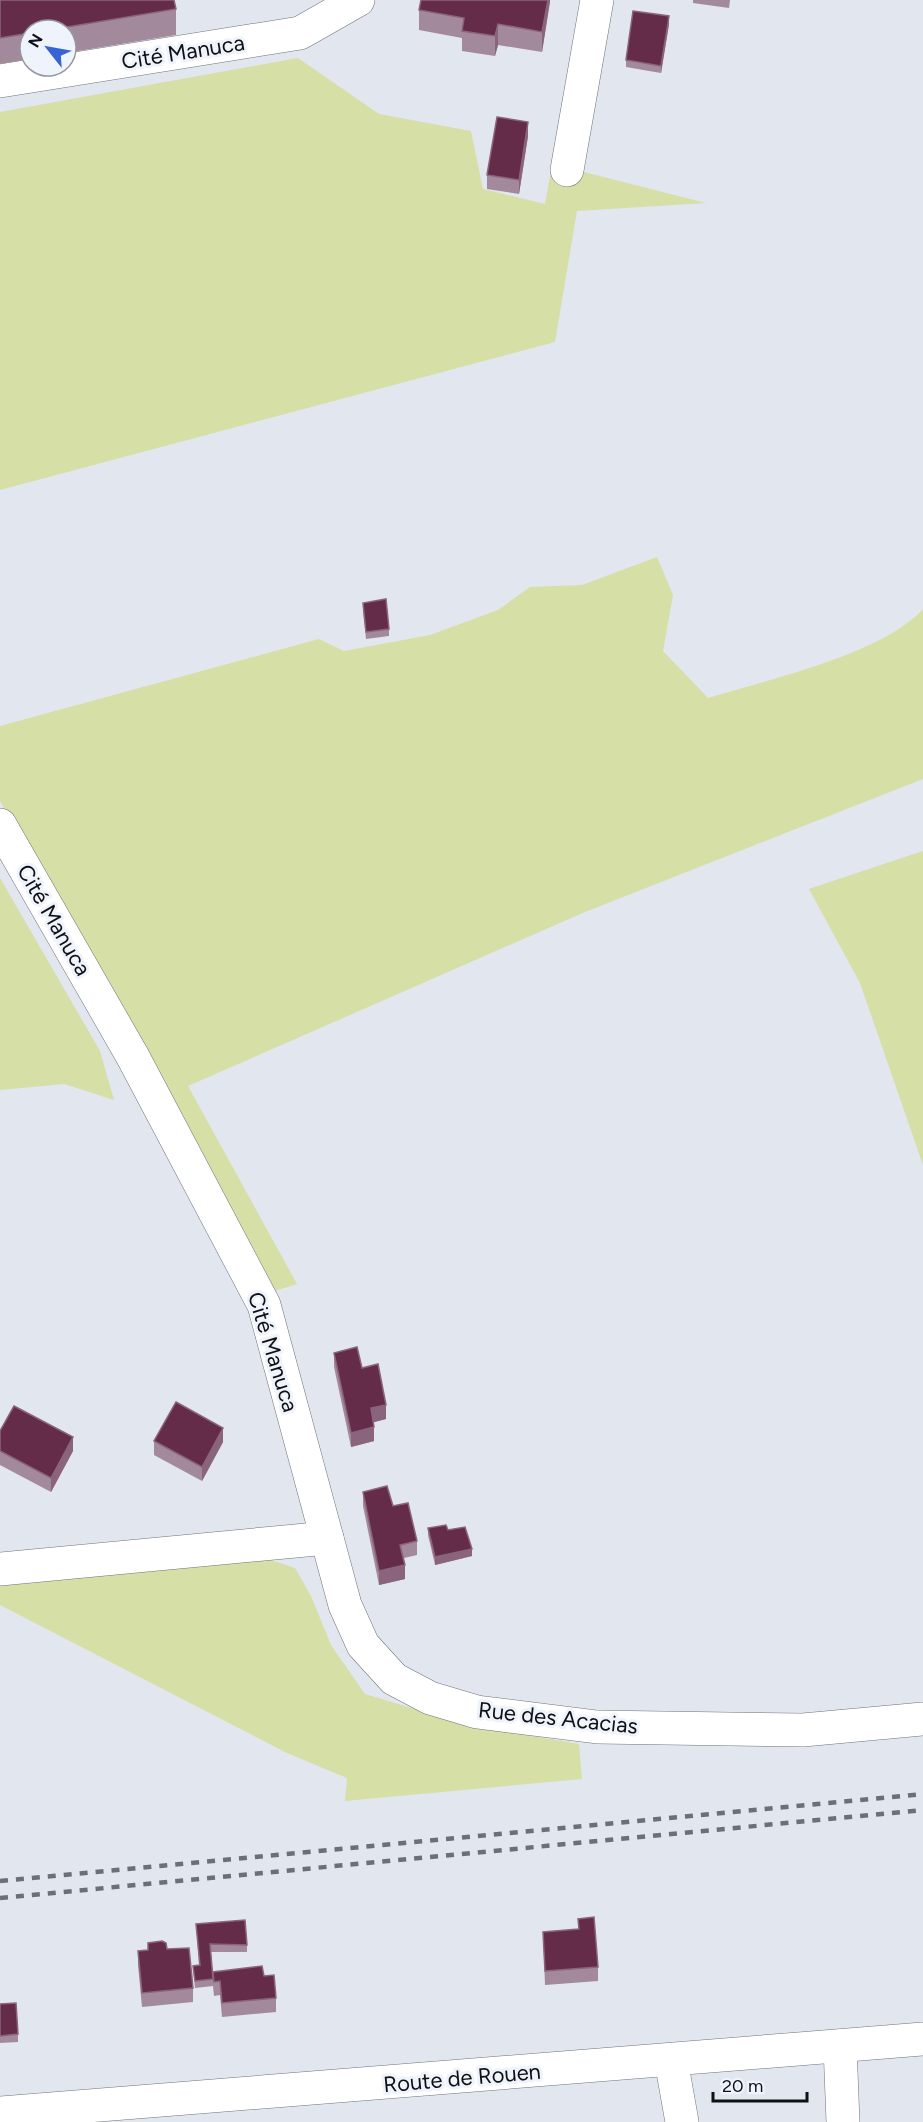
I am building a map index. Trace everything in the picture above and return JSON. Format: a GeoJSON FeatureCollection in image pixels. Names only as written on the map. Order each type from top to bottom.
{"type":"FeatureCollection","features":[{"type":"Feature","properties":{"kind":"street","name":"Cité Manuca"},"geometry":{"type":"LineString","coordinates":[[0,81],[300,33],[358,0]]}},
{"type":"Feature","properties":{"kind":"street"},"geometry":{"type":"LineString","coordinates":[[567,170],[597,0]]}},
{"type":"Feature","properties":{"kind":"street","name":"Cité Manuca"},"geometry":{"type":"LineString","coordinates":[[0,825],[133,1057],[264,1305],[327,1538]]}},
{"type":"Feature","properties":{"kind":"street"},"geometry":{"type":"LineString","coordinates":[[0,1569],[327,1538]]}},
{"type":"Feature","properties":{"kind":"street","name":"Rue des Acacias"},"geometry":{"type":"LineString","coordinates":[[327,1538],[345,1605],[363,1645],[394,1679],[430,1698],[477,1712],[597,1727],[803,1730],[923,1719]]}},
{"type":"Feature","properties":{"kind":"street","name":"Route de Rouen"},"geometry":{"type":"LineString","coordinates":[[0,2113],[155,2112],[671,2060],[923,2039]]}},
{"type":"Feature","properties":{"kind":"street"},"geometry":{"type":"LineString","coordinates":[[840,2046],[843,2122]]}},
{"type":"Feature","properties":{"kind":"street"},"geometry":{"type":"LineString","coordinates":[[671,2060],[681,2122]]}},
{"type":"Feature","properties":{"kind":"green space"},"geometry":{"type":"Polygon","coordinates":[[[298,58],[379,114],[471,131],[483,189],[545,204],[550,176],[580,171],[706,203],[577,211],[555,342],[0,490],[0,112],[298,58]]]}},
{"type":"Feature","properties":{"kind":"green space"},"geometry":{"type":"Polygon","coordinates":[[[657,557],[673,595],[663,651],[708,698],[823,664],[853,652],[905,625],[923,609],[923,779],[585,912],[188,1086],[297,1284],[268,1293],[134,1028],[0,801],[0,726],[319,639],[344,651],[430,635],[498,610],[530,587],[582,585],[657,557]]]}},
{"type":"Feature","properties":{"kind":"green space"},"geometry":{"type":"Polygon","coordinates":[[[923,851],[923,1165],[860,983],[809,889],[923,851]]]}},
{"type":"Feature","properties":{"kind":"green space"},"geometry":{"type":"Polygon","coordinates":[[[0,878],[100,1051],[114,1100],[64,1084],[0,1090],[0,878]]]}},
{"type":"Feature","properties":{"kind":"green space"},"geometry":{"type":"Polygon","coordinates":[[[256,1555],[295,1568],[311,1596],[331,1645],[365,1694],[468,1725],[579,1744],[582,1779],[345,1801],[347,1778],[287,1753],[0,1605],[0,1582],[256,1555]]]}},
{"type":"Feature","properties":{"kind":"building"},"geometry":{"type":"Polygon","coordinates":[[[0,0],[174,0],[176,9],[78,25],[78,18],[18,18],[18,35],[0,38],[0,0]]]}},
{"type":"Feature","properties":{"kind":"building"},"geometry":{"type":"Polygon","coordinates":[[[421,0],[548,0],[542,32],[498,24],[495,36],[462,31],[464,18],[419,10],[421,0]]]}},
{"type":"Feature","properties":{"kind":"building"},"geometry":{"type":"Polygon","coordinates":[[[633,11],[669,16],[661,66],[626,60],[633,11]]]}},
{"type":"Feature","properties":{"kind":"building"},"geometry":{"type":"Polygon","coordinates":[[[497,117],[528,122],[519,180],[487,175],[497,117]]]}},
{"type":"Feature","properties":{"kind":"building"},"geometry":{"type":"Polygon","coordinates":[[[386,599],[389,629],[366,632],[363,603],[386,599]]]}},
{"type":"Feature","properties":{"kind":"building"},"geometry":{"type":"Polygon","coordinates":[[[357,1347],[362,1368],[378,1364],[386,1405],[371,1408],[374,1427],[351,1433],[334,1353],[357,1347]]]}},
{"type":"Feature","properties":{"kind":"building"},"geometry":{"type":"Polygon","coordinates":[[[176,1402],[223,1428],[202,1467],[154,1441],[176,1402]]]}},
{"type":"Feature","properties":{"kind":"building"},"geometry":{"type":"Polygon","coordinates":[[[14,1406],[73,1437],[51,1478],[0,1451],[0,1431],[14,1406]]]}},
{"type":"Feature","properties":{"kind":"building"},"geometry":{"type":"Polygon","coordinates":[[[387,1486],[393,1506],[408,1503],[417,1541],[400,1545],[405,1565],[379,1571],[363,1492],[387,1486]]]}},
{"type":"Feature","properties":{"kind":"building"},"geometry":{"type":"Polygon","coordinates":[[[446,1525],[448,1530],[465,1527],[472,1549],[435,1557],[428,1528],[446,1525]]]}},
{"type":"Feature","properties":{"kind":"building"},"geometry":{"type":"Polygon","coordinates":[[[594,1917],[598,1967],[545,1971],[543,1932],[579,1929],[578,1919],[594,1917]]]}},
{"type":"Feature","properties":{"kind":"building"},"geometry":{"type":"Polygon","coordinates":[[[245,1920],[247,1945],[210,1944],[213,1979],[195,1981],[193,1966],[200,1965],[196,1924],[245,1920]]]}},
{"type":"Feature","properties":{"kind":"building"},"geometry":{"type":"Polygon","coordinates":[[[162,1941],[166,1943],[167,1949],[189,1948],[193,1988],[142,1993],[138,1951],[148,1950],[148,1943],[162,1941]]]}},
{"type":"Feature","properties":{"kind":"building"},"geometry":{"type":"Polygon","coordinates":[[[262,1966],[264,1976],[274,1975],[276,1998],[222,2003],[220,1981],[214,1982],[213,1972],[262,1966]]]}},
{"type":"Feature","properties":{"kind":"building"},"geometry":{"type":"Polygon","coordinates":[[[16,2003],[18,2034],[0,2036],[0,2004],[16,2003]]]}},
{"type":"Feature","properties":{"kind":"railway"},"geometry":{"type":"LineString","coordinates":[[0,1881],[923,1794]]}},
{"type":"Feature","properties":{"kind":"railway"},"geometry":{"type":"LineString","coordinates":[[0,1898],[923,1810]]}}]}
